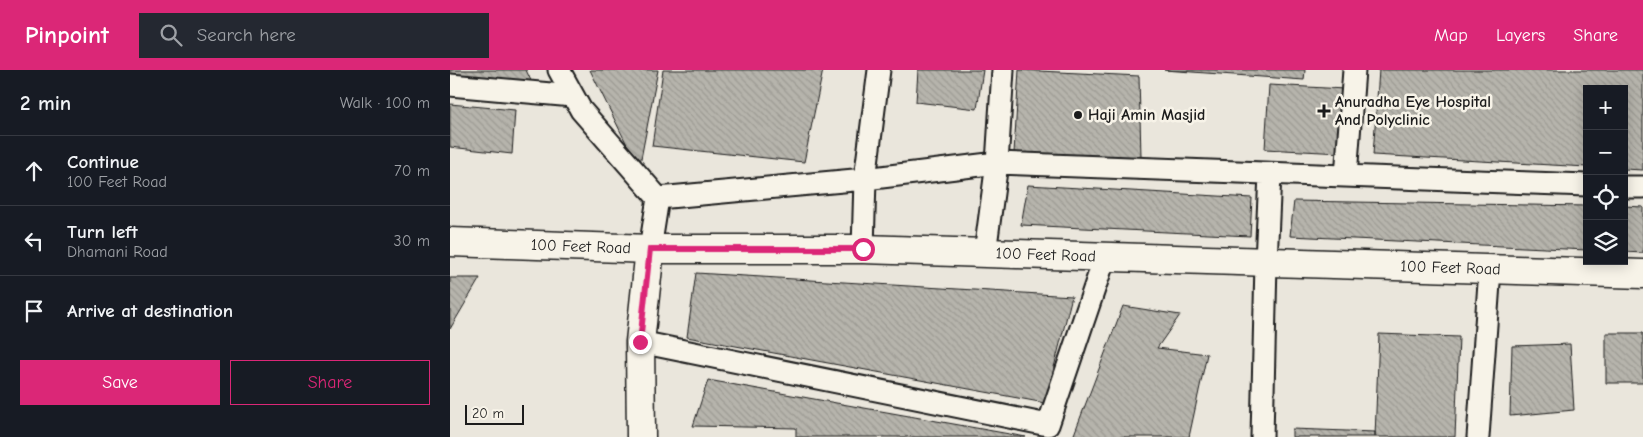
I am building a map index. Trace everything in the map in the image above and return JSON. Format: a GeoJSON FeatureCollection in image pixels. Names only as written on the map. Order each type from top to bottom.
{"type":"FeatureCollection","features":[{"type":"Feature","properties":{"kind":"main road","name":"100 Feet Road"},"geometry":{"type":"LineString","coordinates":[[450,242],[650,249],[863,249],[1643,274]]}},
{"type":"Feature","properties":{"kind":"main road"},"geometry":{"type":"LineString","coordinates":[[641,437],[640,342],[650,249]]}},
{"type":"Feature","properties":{"kind":"street"},"geometry":{"type":"LineString","coordinates":[[559,70],[581,110],[658,198]]}},
{"type":"Feature","properties":{"kind":"street"},"geometry":{"type":"LineString","coordinates":[[863,249],[866,179],[879,70]]}},
{"type":"Feature","properties":{"kind":"street"},"geometry":{"type":"LineString","coordinates":[[985,253],[997,164],[1003,70]]}},
{"type":"Feature","properties":{"kind":"street"},"geometry":{"type":"LineString","coordinates":[[1346,176],[1354,70]]}},
{"type":"Feature","properties":{"kind":"street"},"geometry":{"type":"LineString","coordinates":[[450,85],[573,96]]}},
{"type":"Feature","properties":{"kind":"street"},"geometry":{"type":"LineString","coordinates":[[658,198],[866,179],[997,164],[1583,185]]}},
{"type":"Feature","properties":{"kind":"street"},"geometry":{"type":"LineString","coordinates":[[1262,437],[1270,174]]}},
{"type":"Feature","properties":{"kind":"street"},"geometry":{"type":"LineString","coordinates":[[1628,187],[1643,188]]}},
{"type":"Feature","properties":{"kind":"street"},"geometry":{"type":"LineString","coordinates":[[650,249],[658,198]]}},
{"type":"Feature","properties":{"kind":"street"},"geometry":{"type":"LineString","coordinates":[[640,342],[1047,431],[1105,257]]}},
{"type":"Feature","properties":{"kind":"street"},"geometry":{"type":"LineString","coordinates":[[1478,437],[1490,269]]}},
{"type":"Feature","properties":{"kind":"building"},"geometry":{"type":"Polygon","coordinates":[[[450,70],[526,70],[533,85],[450,74],[450,70]]]}},
{"type":"Feature","properties":{"kind":"building"},"geometry":{"type":"Polygon","coordinates":[[[590,70],[658,70],[639,169],[590,70]]]}},
{"type":"Feature","properties":{"kind":"building"},"geometry":{"type":"Polygon","coordinates":[[[663,70],[823,70],[804,162],[652,146],[663,70]]]}},
{"type":"Feature","properties":{"kind":"building"},"geometry":{"type":"Polygon","coordinates":[[[918,70],[983,70],[977,109],[916,102],[918,70]]]}},
{"type":"Feature","properties":{"kind":"building","name":"Haji Amin Masjid"},"geometry":{"type":"Polygon","coordinates":[[[1019,70],[1139,76],[1141,157],[1014,153],[1019,70]]]}},
{"type":"Feature","properties":{"kind":"building"},"geometry":{"type":"Polygon","coordinates":[[[1164,70],[1305,70],[1304,80],[1164,70]]]}},
{"type":"Feature","properties":{"kind":"building"},"geometry":{"type":"Polygon","coordinates":[[[1379,70],[1643,70],[1643,170],[1628,169],[1628,85],[1583,85],[1583,167],[1373,155],[1379,70]]]}},
{"type":"Feature","properties":{"kind":"building"},"geometry":{"type":"Polygon","coordinates":[[[1269,85],[1345,89],[1341,153],[1265,149],[1269,85]]]}},
{"type":"Feature","properties":{"kind":"building"},"geometry":{"type":"Polygon","coordinates":[[[450,104],[515,110],[512,154],[450,147],[450,104]]]}},
{"type":"Feature","properties":{"kind":"building"},"geometry":{"type":"Polygon","coordinates":[[[1028,185],[1252,198],[1250,236],[1021,225],[1028,185]]]}},
{"type":"Feature","properties":{"kind":"building"},"geometry":{"type":"Polygon","coordinates":[[[1294,201],[1583,206],[1583,250],[1290,236],[1294,201]]]}},
{"type":"Feature","properties":{"kind":"building"},"geometry":{"type":"Polygon","coordinates":[[[1628,206],[1643,207],[1643,253],[1628,252],[1628,206]]]}},
{"type":"Feature","properties":{"kind":"building"},"geometry":{"type":"Polygon","coordinates":[[[696,273],[1072,296],[1045,403],[687,337],[696,273]]]}},
{"type":"Feature","properties":{"kind":"building"},"geometry":{"type":"Polygon","coordinates":[[[450,278],[480,278],[450,329],[450,278]]]}},
{"type":"Feature","properties":{"kind":"building"},"geometry":{"type":"Polygon","coordinates":[[[1123,306],[1180,315],[1157,348],[1207,354],[1189,437],[1073,437],[1123,306]]]}},
{"type":"Feature","properties":{"kind":"building"},"geometry":{"type":"Polygon","coordinates":[[[1606,333],[1643,333],[1643,383],[1606,383],[1606,333]]]}},
{"type":"Feature","properties":{"kind":"building"},"geometry":{"type":"Polygon","coordinates":[[[1379,334],[1459,337],[1455,437],[1375,437],[1379,334]]]}},
{"type":"Feature","properties":{"kind":"building"},"geometry":{"type":"Polygon","coordinates":[[[1570,344],[1574,410],[1510,416],[1512,346],[1570,344]]]}},
{"type":"Feature","properties":{"kind":"building"},"geometry":{"type":"Polygon","coordinates":[[[708,380],[1026,437],[796,437],[796,428],[693,426],[708,380]]]}},
{"type":"Feature","properties":{"kind":"building"},"geometry":{"type":"Polygon","coordinates":[[[1292,429],[1375,432],[1375,437],[1292,437],[1292,429]]]}},
{"type":"Feature","properties":{"kind":"place","name":"Anuradha Eye Hospital And Polyclinic"},"geometry":{"type":"Point","coordinates":[1324,111]}},
{"type":"Feature","properties":{"kind":"place","name":"Haji Amin Masjid"},"geometry":{"type":"Point","coordinates":[1078,115]}},
{"type":"Feature","properties":{"kind":"route"},"geometry":{"type":"LineString","coordinates":[[640,342],[650,249],[863,249]]}}]}
